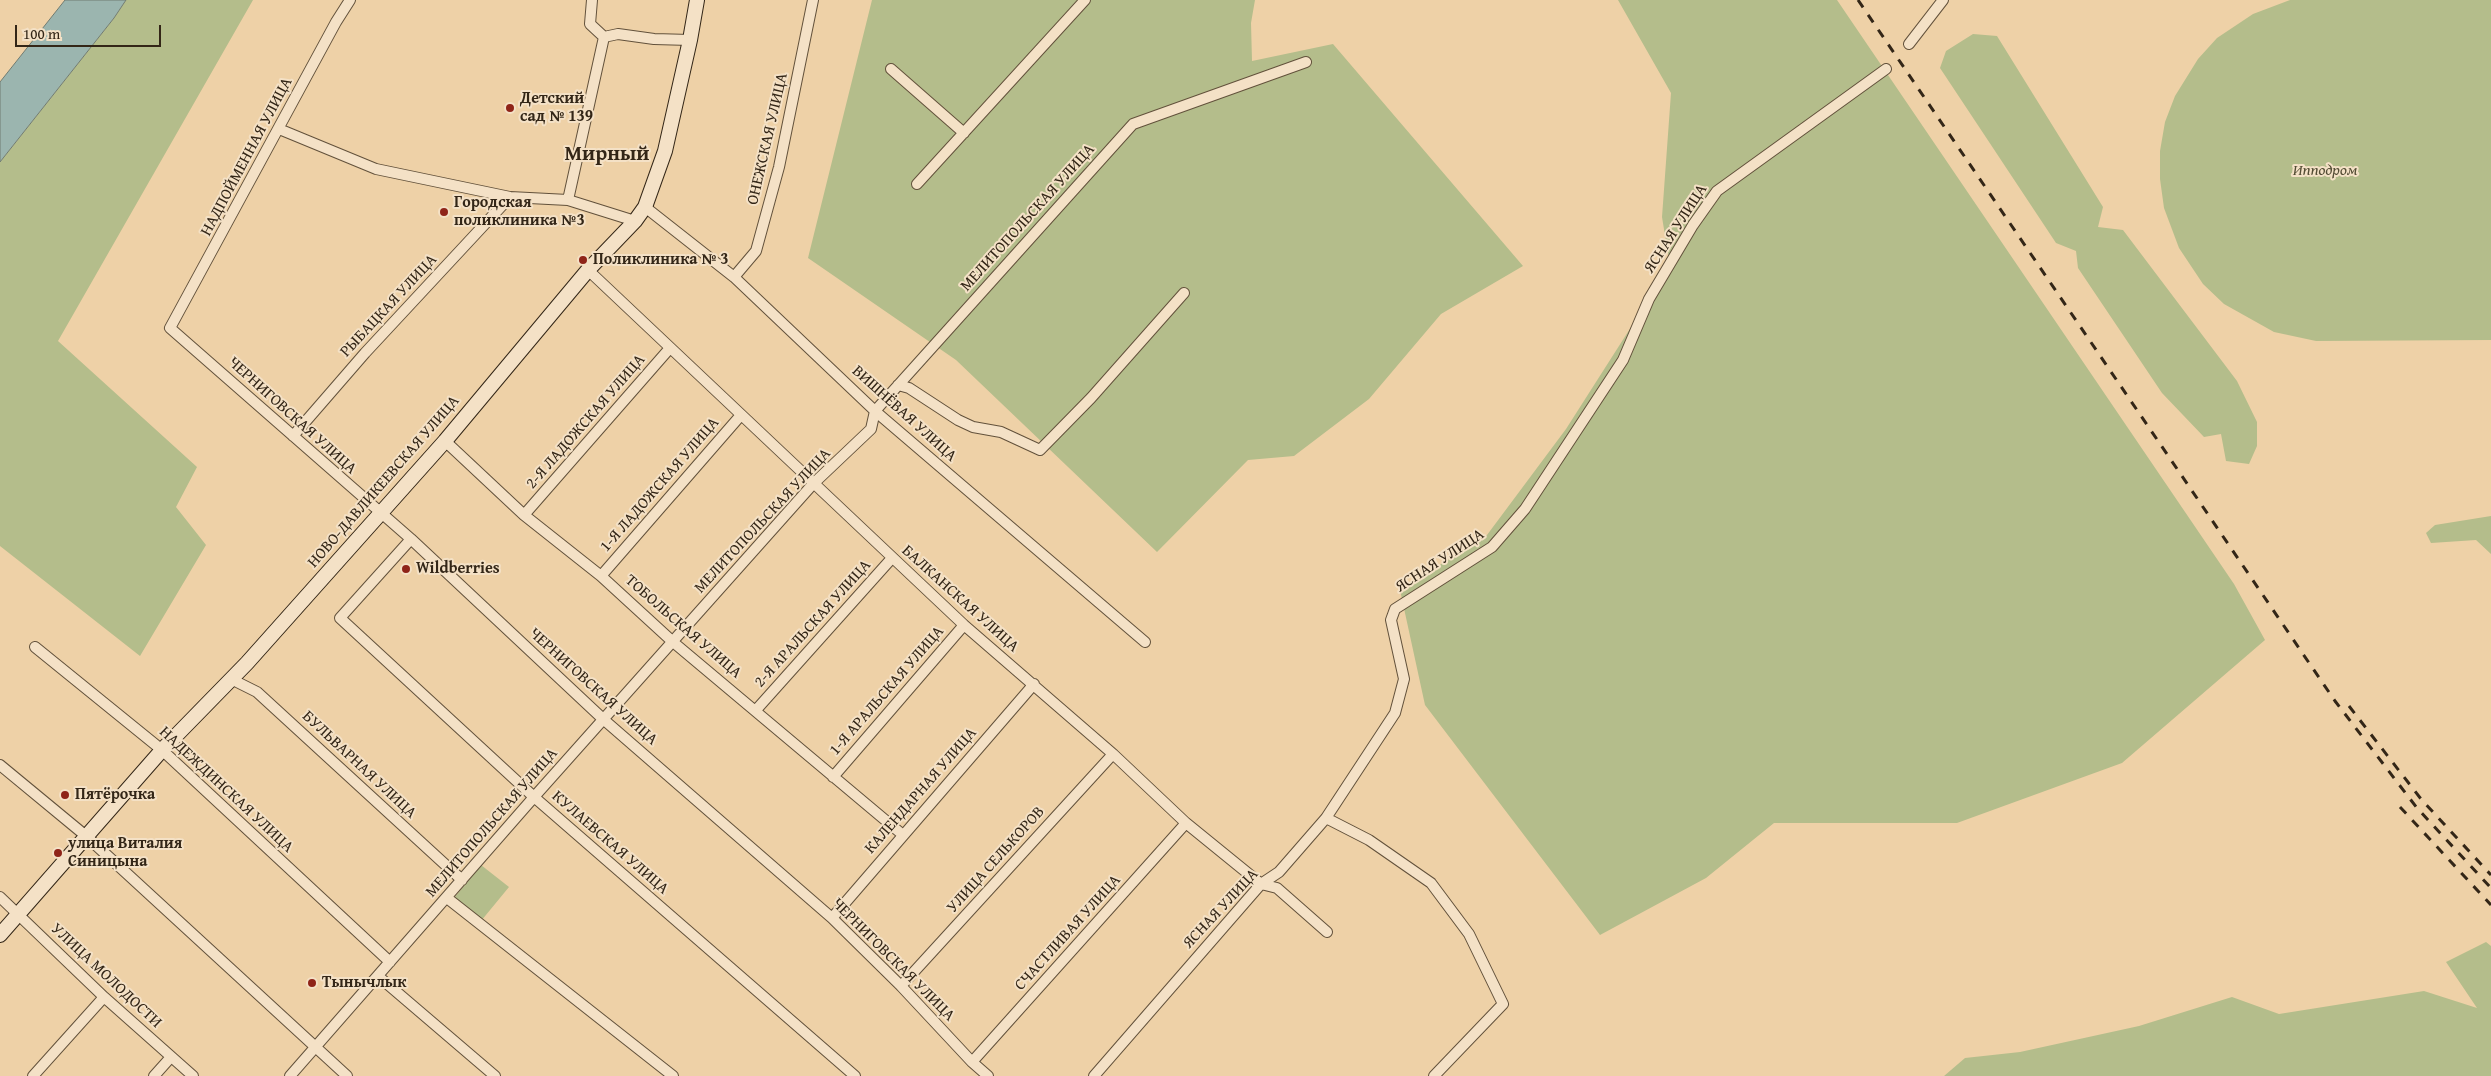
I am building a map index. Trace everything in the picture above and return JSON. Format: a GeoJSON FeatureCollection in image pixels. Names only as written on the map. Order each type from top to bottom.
{"type":"FeatureCollection","features":[{"type":"Feature","properties":{"kind":"street","name":"НАДПОЙМЕННАЯ УЛИЦА"},"geometry":{"type":"LineString","coordinates":[[170,328],[350,0]]}},
{"type":"Feature","properties":{"kind":"street"},"geometry":{"type":"LineString","coordinates":[[592,0],[590,24],[604,37]]}},
{"type":"Feature","properties":{"kind":"street","name":"НОВО-ДАВЛИКЕЕВСКАЯ УЛИЦА"},"geometry":{"type":"LineString","coordinates":[[0,936],[18,913],[162,750],[231,680],[445,441],[588,270],[645,207],[665,151],[697,0]]}},
{"type":"Feature","properties":{"kind":"street","name":"ОНЕЖСКАЯ УЛИЦА"},"geometry":{"type":"LineString","coordinates":[[734,277],[756,251],[779,167],[813,0]]}},
{"type":"Feature","properties":{"kind":"street"},"geometry":{"type":"LineString","coordinates":[[917,184],[1085,0]]}},
{"type":"Feature","properties":{"kind":"street"},"geometry":{"type":"LineString","coordinates":[[1909,44],[1943,0]]}},
{"type":"Feature","properties":{"kind":"street"},"geometry":{"type":"LineString","coordinates":[[604,37],[618,34],[654,39],[690,40]]}},
{"type":"Feature","properties":{"kind":"street"},"geometry":{"type":"LineString","coordinates":[[568,200],[604,37]]}},
{"type":"Feature","properties":{"kind":"street","name":"МЕЛИТОПОЛЬСКАЯ УЛИЦА"},"geometry":{"type":"LineString","coordinates":[[290,1076],[534,797],[813,484],[871,429],[875,411],[1133,124],[1306,62]]}},
{"type":"Feature","properties":{"kind":"street"},"geometry":{"type":"LineString","coordinates":[[891,68],[964,133]]}},
{"type":"Feature","properties":{"kind":"street","name":"ЯСНАЯ УЛИЦА"},"geometry":{"type":"LineString","coordinates":[[1094,1076],[1261,884],[1279,872],[1326,818],[1394,713],[1404,679],[1391,620],[1395,609],[1492,547],[1525,509],[1623,360],[1649,299],[1693,224],[1717,191],[1732,178],[1886,69]]}},
{"type":"Feature","properties":{"kind":"street"},"geometry":{"type":"LineString","coordinates":[[279,129],[376,170],[510,197],[568,200],[634,221]]}},
{"type":"Feature","properties":{"kind":"street","name":"РЫБАЦКАЯ УЛИЦА"},"geometry":{"type":"LineString","coordinates":[[293,436],[365,353],[510,197]]}},
{"type":"Feature","properties":{"kind":"street","name":"ВИШНЁВАЯ УЛИЦА"},"geometry":{"type":"LineString","coordinates":[[645,207],[734,277],[875,411],[1145,642]]}},
{"type":"Feature","properties":{"kind":"street","name":"БАЛКАНСКАЯ УЛИЦА"},"geometry":{"type":"LineString","coordinates":[[588,270],[964,626],[1034,684],[1113,754],[1186,824],[1261,884],[1277,888],[1327,932]]}},
{"type":"Feature","properties":{"kind":"street"},"geometry":{"type":"LineString","coordinates":[[898,385],[908,388],[966,423],[1000,432],[1040,450],[1091,398],[1184,293]]}},
{"type":"Feature","properties":{"kind":"street","name":"ЧЕРНИГОВСКАЯ УЛИЦА"},"geometry":{"type":"LineString","coordinates":[[170,328],[411,540],[603,719],[832,918],[901,986],[972,1062],[988,1076]]}},
{"type":"Feature","properties":{"kind":"street","name":"2-Я ЛАДОЖСКАЯ УЛИЦА"},"geometry":{"type":"LineString","coordinates":[[524,515],[670,348]]}},
{"type":"Feature","properties":{"kind":"street","name":"1-Я ЛАДОЖСКАЯ УЛИЦА"},"geometry":{"type":"LineString","coordinates":[[601,576],[741,415]]}},
{"type":"Feature","properties":{"kind":"street","name":"ТОБОЛЬСКАЯ УЛИЦА"},"geometry":{"type":"LineString","coordinates":[[445,441],[524,515],[601,576],[673,642],[756,710],[903,836]]}},
{"type":"Feature","properties":{"kind":"street","name":"КУЛАЕВСКАЯ УЛИЦА"},"geometry":{"type":"LineString","coordinates":[[411,540],[340,618],[534,797],[854,1076]]}},
{"type":"Feature","properties":{"kind":"street","name":"2-Я АРАЛЬСКАЯ УЛИЦА"},"geometry":{"type":"LineString","coordinates":[[756,710],[892,558]]}},
{"type":"Feature","properties":{"kind":"street","name":"1-Я АРАЛЬСКАЯ УЛИЦА"},"geometry":{"type":"LineString","coordinates":[[833,777],[964,626]]}},
{"type":"Feature","properties":{"kind":"street","name":"НАДЕЖДИНСКАЯ УЛИЦА"},"geometry":{"type":"LineString","coordinates":[[35,647],[162,750],[390,962]]}},
{"type":"Feature","properties":{"kind":"street","name":"БУЛЬВАРНАЯ УЛИЦА"},"geometry":{"type":"LineString","coordinates":[[231,680],[257,692],[462,880]]}},
{"type":"Feature","properties":{"kind":"street","name":"КАЛЕНДАРНАЯ УЛИЦА"},"geometry":{"type":"LineString","coordinates":[[832,918],[1034,684]]}},
{"type":"Feature","properties":{"kind":"street","name":"УЛИЦА СЕЛЬКОРОВ"},"geometry":{"type":"LineString","coordinates":[[901,986],[1113,754]]}},
{"type":"Feature","properties":{"kind":"street"},"geometry":{"type":"LineString","coordinates":[[0,765],[86,836],[347,1076]]}},
{"type":"Feature","properties":{"kind":"street"},"geometry":{"type":"LineString","coordinates":[[1326,818],[1369,840],[1431,884],[1469,934],[1503,1004],[1449,1058],[1434,1076]]}},
{"type":"Feature","properties":{"kind":"street","name":"СЧАСТЛИВАЯ УЛИЦА"},"geometry":{"type":"LineString","coordinates":[[972,1062],[1186,824]]}},
{"type":"Feature","properties":{"kind":"street","name":"УЛИЦА МОЛОДОСТИ"},"geometry":{"type":"LineString","coordinates":[[0,897],[104,997],[193,1076]]}},
{"type":"Feature","properties":{"kind":"street"},"geometry":{"type":"LineString","coordinates":[[447,898],[673,1076]]}},
{"type":"Feature","properties":{"kind":"street"},"geometry":{"type":"LineString","coordinates":[[378,976],[495,1076]]}},
{"type":"Feature","properties":{"kind":"street"},"geometry":{"type":"LineString","coordinates":[[33,1076],[104,997]]}},
{"type":"Feature","properties":{"kind":"street"},"geometry":{"type":"LineString","coordinates":[[154,1076],[171,1057]]}},
{"type":"Feature","properties":{"kind":"street"},"geometry":{"type":"LineString","coordinates":[[1443,1076],[1449,1058]]}},
{"type":"Feature","properties":{"kind":"green space"},"geometry":{"type":"Polygon","coordinates":[[[126,0],[253,0],[58,341],[197,467],[176,507],[206,545],[140,656],[0,546],[0,162],[114,18],[126,0]]]}},
{"type":"Feature","properties":{"kind":"green space"},"geometry":{"type":"Polygon","coordinates":[[[872,0],[1255,0],[1251,23],[1252,61],[1333,44],[1523,266],[1441,314],[1369,399],[1294,456],[1248,460],[1157,552],[956,360],[808,258],[872,0]]]}},
{"type":"Feature","properties":{"kind":"green space"},"geometry":{"type":"Polygon","coordinates":[[[1618,0],[1837,0],[2234,584],[2265,640],[2122,763],[1957,823],[1774,823],[1706,878],[1600,935],[1425,705],[1400,590],[1487,535],[1566,429],[1670,266],[1662,217],[1671,93],[1618,0]]]}},
{"type":"Feature","properties":{"kind":"green space","name":"Ипподром"},"geometry":{"type":"Polygon","coordinates":[[[2290,0],[2491,0],[2491,340],[2316,341],[2274,332],[2224,304],[2203,284],[2179,248],[2164,208],[2160,179],[2160,151],[2165,122],[2175,96],[2198,59],[2217,38],[2253,14],[2290,0]]]}},
{"type":"Feature","properties":{"kind":"green space"},"geometry":{"type":"Polygon","coordinates":[[[1973,34],[1997,36],[2103,207],[2098,227],[2123,230],[2237,381],[2257,422],[2257,446],[2249,464],[2226,461],[2221,434],[2204,437],[2162,393],[2078,268],[2076,251],[2056,243],[1940,68],[1946,51],[1973,34]]]}},
{"type":"Feature","properties":{"kind":"green space"},"geometry":{"type":"Polygon","coordinates":[[[2491,516],[2491,554],[2476,540],[2431,543],[2426,533],[2435,525],[2491,516]]]}},
{"type":"Feature","properties":{"kind":"green space"},"geometry":{"type":"Polygon","coordinates":[[[481,865],[509,887],[481,921],[454,898],[481,865]]]}},
{"type":"Feature","properties":{"kind":"green space"},"geometry":{"type":"Polygon","coordinates":[[[2486,942],[2491,946],[2491,1076],[1944,1076],[1965,1058],[2020,1052],[2139,1026],[2232,997],[2279,1014],[2424,991],[2477,1008],[2446,962],[2486,942]]]}},
{"type":"Feature","properties":{"kind":"water"},"geometry":{"type":"Polygon","coordinates":[[[65,0],[126,0],[114,18],[0,162],[0,82],[65,0]]]}},
{"type":"Feature","properties":{"kind":"railway"},"geometry":{"type":"LineString","coordinates":[[1858,0],[2335,701],[2417,808],[2491,888]]}},
{"type":"Feature","properties":{"kind":"railway"},"geometry":{"type":"LineString","coordinates":[[2349,706],[2421,799],[2491,875]]}},
{"type":"Feature","properties":{"kind":"railway"},"geometry":{"type":"LineString","coordinates":[[2400,807],[2491,905]]}},
{"type":"Feature","properties":{"kind":"place","name":"Детский сад № 139"},"geometry":{"type":"Point","coordinates":[510,108]}},
{"type":"Feature","properties":{"kind":"place","name":"Городская поликлиника №3"},"geometry":{"type":"Point","coordinates":[444,212]}},
{"type":"Feature","properties":{"kind":"place","name":"Поликлиника № 3"},"geometry":{"type":"Point","coordinates":[583,260]}},
{"type":"Feature","properties":{"kind":"place","name":"Wildberries"},"geometry":{"type":"Point","coordinates":[406,569]}},
{"type":"Feature","properties":{"kind":"place","name":"Пятёрочка"},"geometry":{"type":"Point","coordinates":[65,795]}},
{"type":"Feature","properties":{"kind":"place","name":"улица Виталия Синицына"},"geometry":{"type":"Point","coordinates":[58,853]}},
{"type":"Feature","properties":{"kind":"place","name":"Тынычлык"},"geometry":{"type":"Point","coordinates":[312,983]}},
{"type":"Feature","properties":{"kind":"district","name":"Мирный"},"geometry":{"type":"Point","coordinates":[607,155]}}]}
